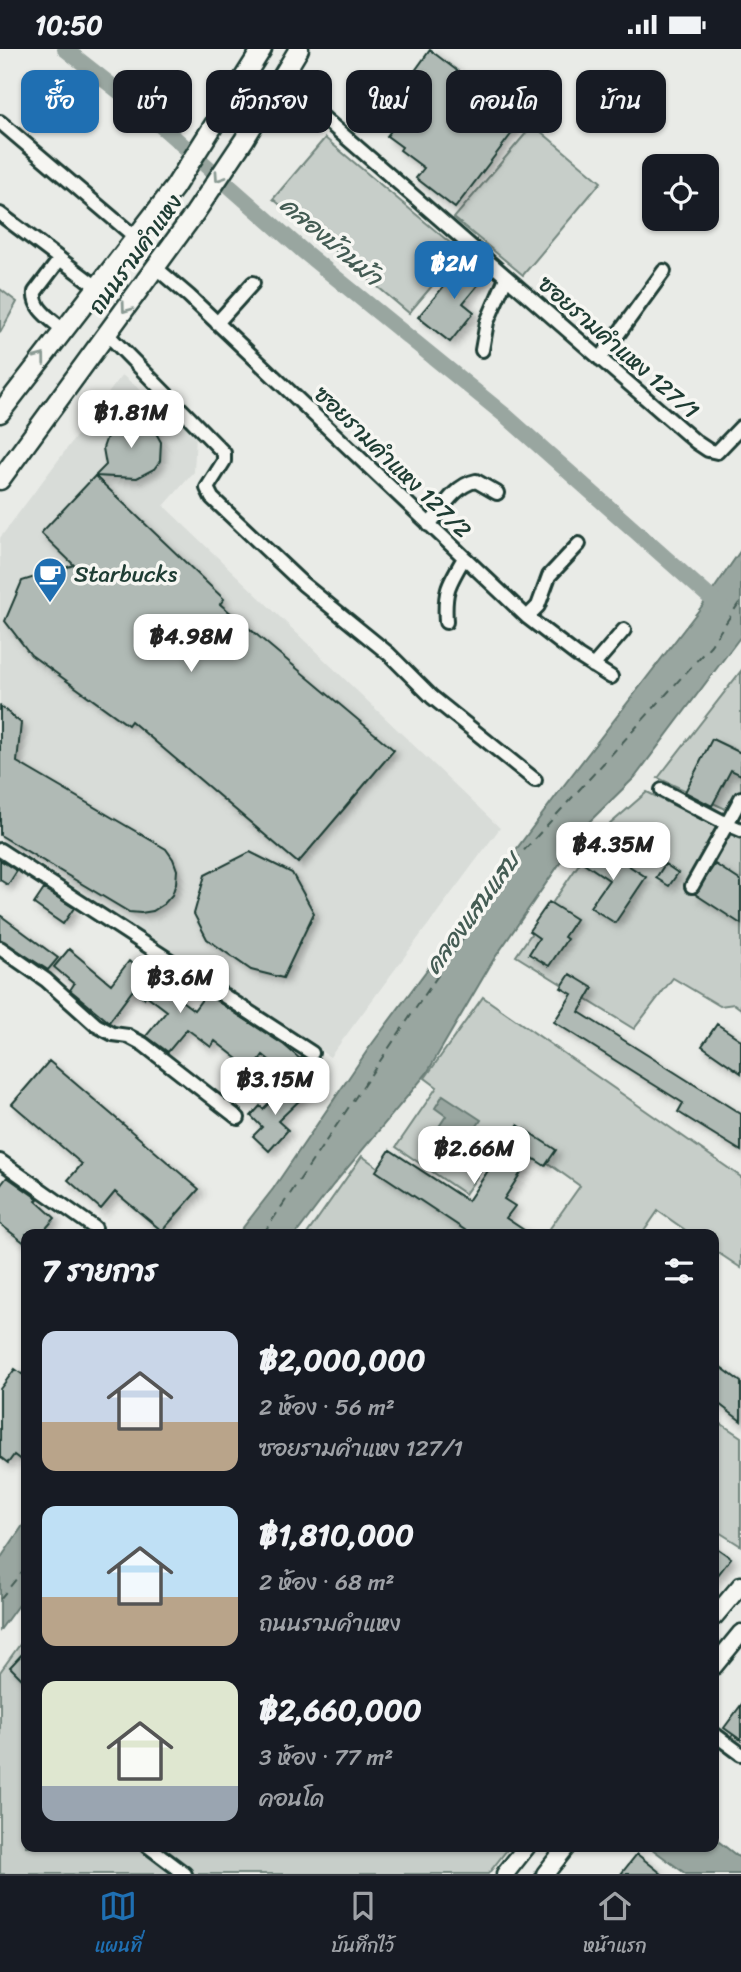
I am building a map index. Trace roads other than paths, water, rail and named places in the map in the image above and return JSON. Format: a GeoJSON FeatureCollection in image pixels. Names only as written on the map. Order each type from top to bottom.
{"type":"FeatureCollection","features":[{"type":"Feature","properties":{"kind":"main road","name":"ถนนรามคำแหง"},"geometry":{"type":"LineString","coordinates":[[286,70],[299,49]]}},
{"type":"Feature","properties":{"kind":"main road","name":"ถนนรามคำแหง"},"geometry":{"type":"LineString","coordinates":[[0,413],[62,329],[174,188],[210,133],[254,52]]}},
{"type":"Feature","properties":{"kind":"main road","name":"ถนนรามคำแหง"},"geometry":{"type":"LineString","coordinates":[[0,480],[195,213],[248,133]]}},
{"type":"Feature","properties":{"kind":"main road"},"geometry":{"type":"LineString","coordinates":[[719,1608],[741,1585]]}},
{"type":"Feature","properties":{"kind":"main road"},"geometry":{"type":"LineString","coordinates":[[719,1661],[737,1644]]}},
{"type":"Feature","properties":{"kind":"main road"},"geometry":{"type":"LineString","coordinates":[[505,1874],[522,1852]]}},
{"type":"Feature","properties":{"kind":"main road"},"geometry":{"type":"LineString","coordinates":[[545,1874],[562,1852]]}},
{"type":"Feature","properties":{"kind":"street"},"geometry":{"type":"LineString","coordinates":[[0,122],[135,237]]}},
{"type":"Feature","properties":{"kind":"street","name":"ซอยรามคำแหง 127/1"},"geometry":{"type":"LineString","coordinates":[[332,126],[708,450],[717,451],[741,427]]}},
{"type":"Feature","properties":{"kind":"street"},"geometry":{"type":"LineString","coordinates":[[0,214],[97,287]]}},
{"type":"Feature","properties":{"kind":"street"},"geometry":{"type":"LineString","coordinates":[[60,259],[35,292],[34,299],[36,305],[62,329]]}},
{"type":"Feature","properties":{"kind":"street","name":"ซอยรามคำแหง 127/2"},"geometry":{"type":"LineString","coordinates":[[155,267],[527,617],[556,641],[611,677]]}},
{"type":"Feature","properties":{"kind":"street"},"geometry":{"type":"LineString","coordinates":[[600,359],[664,271]]}},
{"type":"Feature","properties":{"kind":"street"},"geometry":{"type":"LineString","coordinates":[[482,351],[488,322],[506,278]]}},
{"type":"Feature","properties":{"kind":"street"},"geometry":{"type":"LineString","coordinates":[[217,323],[253,283]]}},
{"type":"Feature","properties":{"kind":"street"},"geometry":{"type":"LineString","coordinates":[[107,334],[224,453],[224,461],[207,488],[212,498],[303,584],[389,653],[432,697],[535,780]]}},
{"type":"Feature","properties":{"kind":"street"},"geometry":{"type":"LineString","coordinates":[[429,525],[459,489],[470,482],[476,481],[497,493]]}},
{"type":"Feature","properties":{"kind":"street"},"geometry":{"type":"LineString","coordinates":[[527,617],[538,606],[550,576],[579,544]]}},
{"type":"Feature","properties":{"kind":"street"},"geometry":{"type":"LineString","coordinates":[[446,622],[445,596],[464,558]]}},
{"type":"Feature","properties":{"kind":"street"},"geometry":{"type":"LineString","coordinates":[[593,666],[624,630]]}},
{"type":"Feature","properties":{"kind":"street"},"geometry":{"type":"LineString","coordinates":[[662,790],[741,830]]}},
{"type":"Feature","properties":{"kind":"street"},"geometry":{"type":"LineString","coordinates":[[692,886],[741,798]]}},
{"type":"Feature","properties":{"kind":"street"},"geometry":{"type":"LineString","coordinates":[[0,850],[312,1053]]}},
{"type":"Feature","properties":{"kind":"street"},"geometry":{"type":"LineString","coordinates":[[0,948],[46,980],[96,1025],[143,1044],[237,1118]]}},
{"type":"Feature","properties":{"kind":"street"},"geometry":{"type":"LineString","coordinates":[[0,1161],[95,1228]]}},
{"type":"Feature","properties":{"kind":"street"},"geometry":{"type":"LineString","coordinates":[[719,1738],[741,1754]]}},
{"type":"Feature","properties":{"kind":"street"},"geometry":{"type":"LineString","coordinates":[[156,1852],[185,1874]]}},
{"type":"Feature","properties":{"kind":"water","name":"คลองแสนแสบ"},"geometry":{"type":"Polygon","coordinates":[[[741,550],[741,636],[635,777],[587,824],[494,959],[427,1073],[300,1229],[242,1229],[273,1189],[369,1048],[561,789],[702,606],[741,550]]]}},
{"type":"Feature","properties":{"kind":"water"},"geometry":{"type":"Polygon","coordinates":[[[443,1095],[481,1120],[450,1166],[424,1149],[446,1116],[435,1108],[443,1095]]]}},
{"type":"Feature","properties":{"kind":"water"},"geometry":{"type":"Polygon","coordinates":[[[21,1528],[21,1601],[0,1630],[0,1559],[21,1528]]]}},
{"type":"Feature","properties":{"kind":"water"},"geometry":{"type":"Polygon","coordinates":[[[719,1842],[741,1859],[741,1874],[686,1874],[656,1852],[719,1852],[719,1842]]]}},
{"type":"Feature","properties":{"kind":"waterway","name":"คลองบ้านม้า"},"geometry":{"type":"LineString","coordinates":[[65,49],[144,111],[303,251],[507,417],[723,609]]}},
{"type":"Feature","properties":{"kind":"place","name":"Starbucks"},"geometry":{"type":"Point","coordinates":[50,604]}}]}
